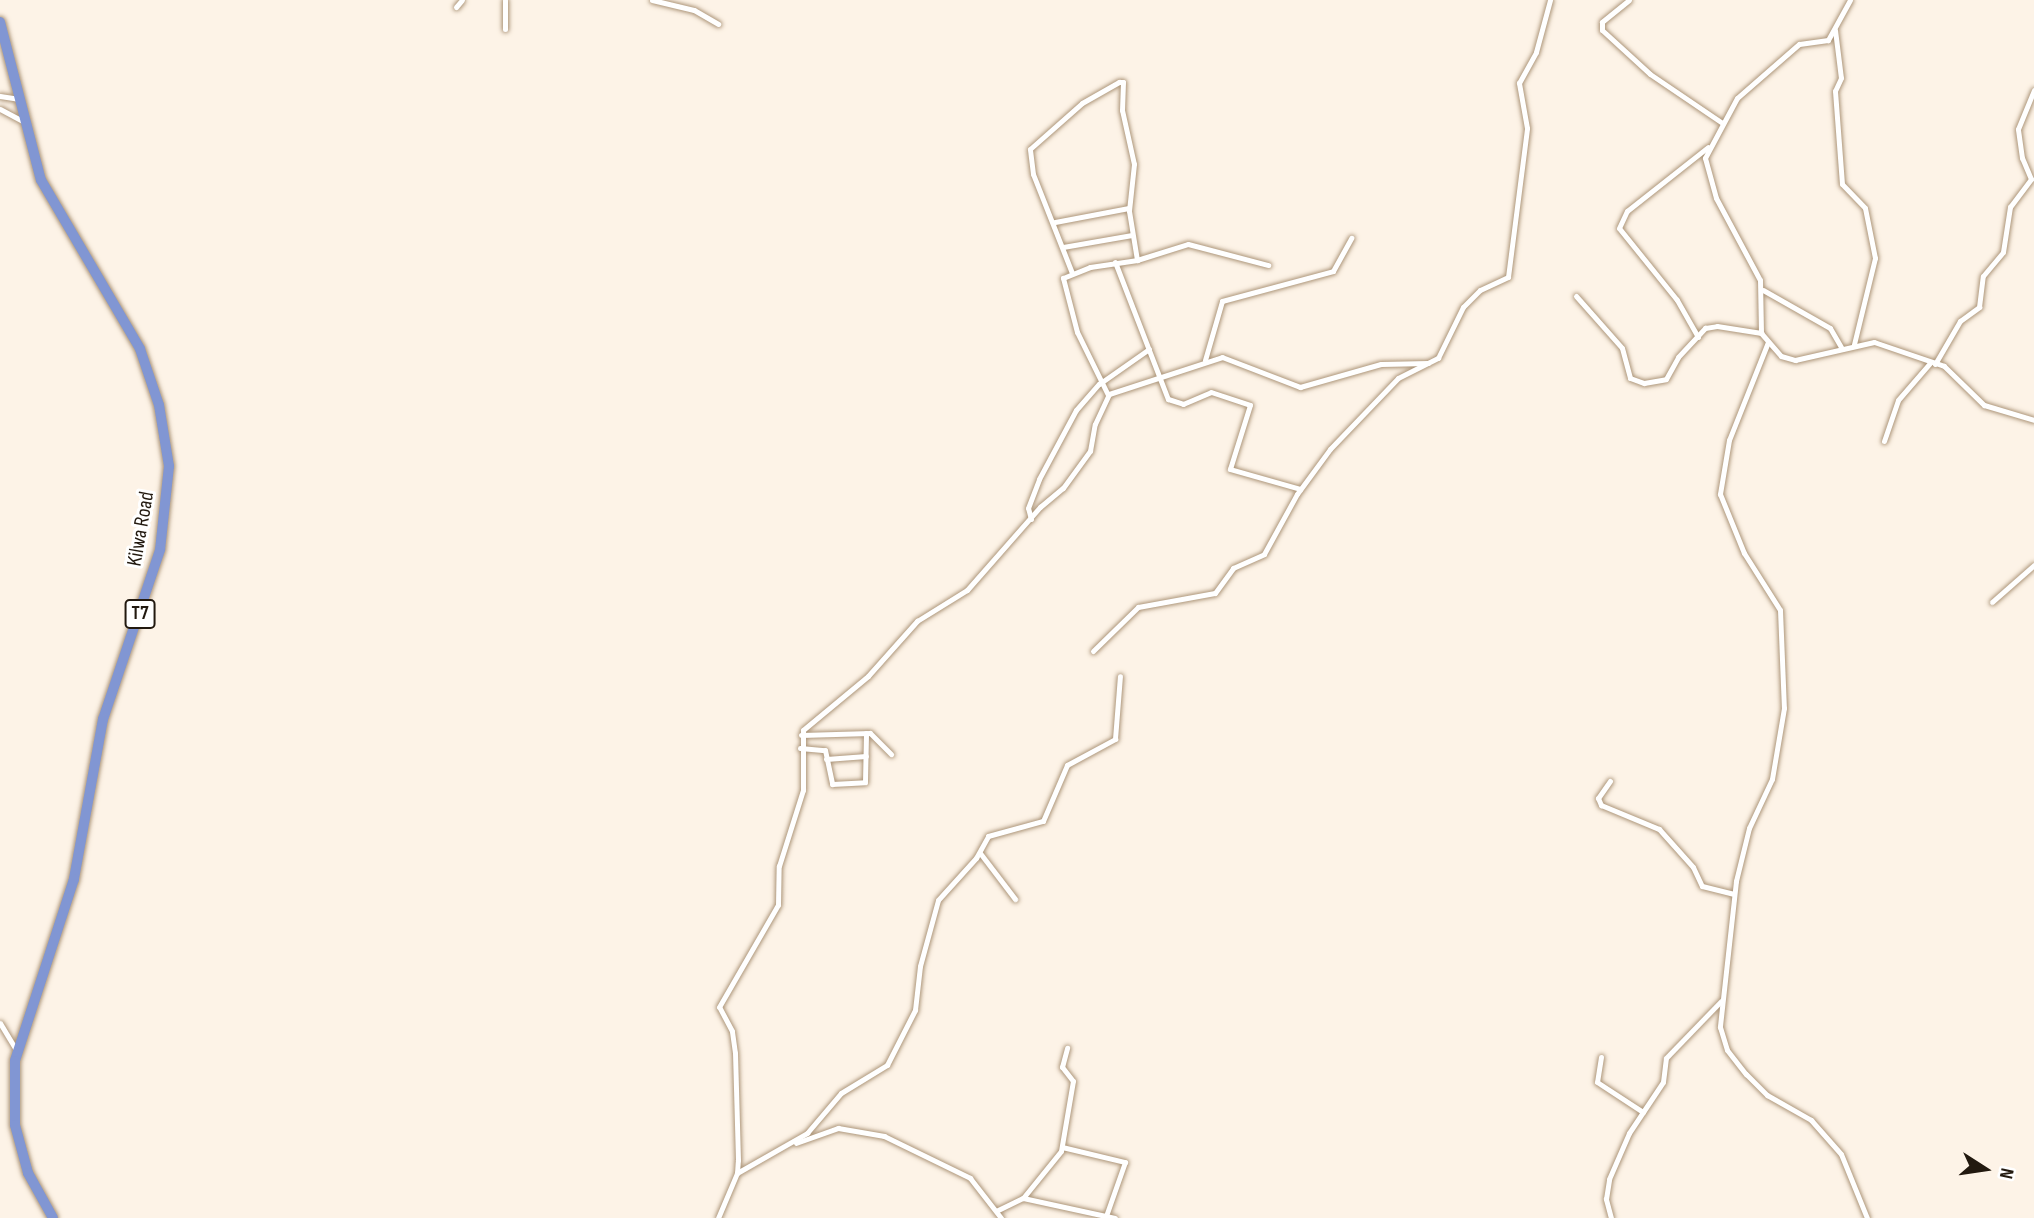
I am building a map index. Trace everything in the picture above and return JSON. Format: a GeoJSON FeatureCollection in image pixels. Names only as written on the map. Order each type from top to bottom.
{"type":"FeatureCollection","features":[{"type":"Feature","properties":{"kind":"highway","name":"Kilwa Road"},"geometry":{"type":"LineString","coordinates":[[0,22],[23,121],[41,180],[142,355],[159,405],[169,485],[160,550],[101,726],[74,879],[16,1051],[15,1125],[28,1173],[53,1218]]}},
{"type":"Feature","properties":{"kind":"street"},"geometry":{"type":"LineString","coordinates":[[456,7],[462,0]]}},
{"type":"Feature","properties":{"kind":"street"},"geometry":{"type":"LineString","coordinates":[[505,0],[505,29]]}},
{"type":"Feature","properties":{"kind":"street"},"geometry":{"type":"LineString","coordinates":[[652,0],[694,10],[718,24]]}},
{"type":"Feature","properties":{"kind":"street"},"geometry":{"type":"LineString","coordinates":[[1093,651],[1144,604],[1215,592],[1233,568],[1261,556],[1272,544],[1300,489],[1330,449],[1389,387],[1444,350],[1463,307],[1511,271],[1527,128],[1519,83],[1536,52],[1550,0]]}},
{"type":"Feature","properties":{"kind":"street"},"geometry":{"type":"LineString","coordinates":[[1629,0],[1602,22],[1602,30],[1650,74],[1721,122]]}},
{"type":"Feature","properties":{"kind":"street"},"geometry":{"type":"LineString","coordinates":[[1698,337],[1677,300],[1619,228],[1627,211],[1708,147],[1721,122],[1747,87],[1799,44],[1822,43],[1835,30],[1850,0]]}},
{"type":"Feature","properties":{"kind":"street"},"geometry":{"type":"LineString","coordinates":[[1835,30],[1841,78],[1835,90],[1842,184],[1865,208],[1875,258],[1854,344]]}},
{"type":"Feature","properties":{"kind":"street"},"geometry":{"type":"LineString","coordinates":[[1072,273],[1055,222],[1033,174],[1030,147],[1083,103],[1123,82],[1122,110],[1134,164],[1129,208],[1137,260]]}},
{"type":"Feature","properties":{"kind":"street"},"geometry":{"type":"LineString","coordinates":[[1884,441],[1898,400],[1932,363],[1959,321],[1979,307],[1983,276],[2003,252],[2010,207],[2031,179],[2022,158],[2018,129],[2034,90]]}},
{"type":"Feature","properties":{"kind":"street"},"geometry":{"type":"LineString","coordinates":[[0,96],[18,99]]}},
{"type":"Feature","properties":{"kind":"street"},"geometry":{"type":"LineString","coordinates":[[0,109],[23,121]]}},
{"type":"Feature","properties":{"kind":"street"},"geometry":{"type":"LineString","coordinates":[[1708,147],[1707,171],[1716,198],[1756,268],[1763,290],[1761,333],[1784,358],[1818,358],[1841,347],[1874,342],[1955,372],[1984,405],[2034,420]]}},
{"type":"Feature","properties":{"kind":"street"},"geometry":{"type":"LineString","coordinates":[[1055,222],[1129,208]]}},
{"type":"Feature","properties":{"kind":"street"},"geometry":{"type":"LineString","coordinates":[[1063,247],[1132,235]]}},
{"type":"Feature","properties":{"kind":"street"},"geometry":{"type":"LineString","coordinates":[[1205,360],[1222,301],[1333,271],[1351,238]]}},
{"type":"Feature","properties":{"kind":"street"},"geometry":{"type":"LineString","coordinates":[[1108,395],[1099,384],[1062,281],[1072,273],[1115,262],[1137,260],[1190,244],[1268,265]]}},
{"type":"Feature","properties":{"kind":"street"},"geometry":{"type":"LineString","coordinates":[[1115,262],[1174,404],[1211,392],[1250,405],[1230,470],[1300,489]]}},
{"type":"Feature","properties":{"kind":"street"},"geometry":{"type":"LineString","coordinates":[[1763,290],[1830,328],[1841,347]]}},
{"type":"Feature","properties":{"kind":"street"},"geometry":{"type":"LineString","coordinates":[[1576,296],[1615,337],[1633,380],[1653,385],[1666,379],[1698,337],[1717,326],[1761,333]]}},
{"type":"Feature","properties":{"kind":"street"},"geometry":{"type":"LineString","coordinates":[[1768,342],[1732,430],[1720,483],[1733,530],[1777,601],[1786,660],[1775,765],[1745,842],[1734,894],[1720,1027],[1727,1050],[1767,1095],[1811,1120],[1832,1143],[1848,1165],[1867,1218]]}},
{"type":"Feature","properties":{"kind":"street"},"geometry":{"type":"LineString","coordinates":[[1031,519],[1030,499],[1058,439],[1099,384],[1149,349]]}},
{"type":"Feature","properties":{"kind":"street"},"geometry":{"type":"LineString","coordinates":[[718,1218],[737,1173],[736,1058],[732,1031],[719,1008],[778,905],[779,866],[803,786],[801,735],[868,676],[917,621],[967,590],[1031,519],[1068,483],[1087,456],[1108,395],[1160,374],[1205,360],[1229,358],[1259,375],[1299,387],[1381,364],[1428,363]]}},
{"type":"Feature","properties":{"kind":"street"},"geometry":{"type":"LineString","coordinates":[[1992,602],[2034,565]]}},
{"type":"Feature","properties":{"kind":"street"},"geometry":{"type":"LineString","coordinates":[[737,1173],[809,1132],[841,1093],[887,1065],[915,1010],[936,904],[980,853],[990,834],[1026,829],[1043,821],[1067,765],[1115,739],[1120,676]]}},
{"type":"Feature","properties":{"kind":"street"},"geometry":{"type":"LineString","coordinates":[[800,748],[825,750],[832,784],[858,784],[867,780],[866,733]]}},
{"type":"Feature","properties":{"kind":"street"},"geometry":{"type":"LineString","coordinates":[[801,735],[876,735],[891,754]]}},
{"type":"Feature","properties":{"kind":"street"},"geometry":{"type":"LineString","coordinates":[[826,758],[866,756]]}},
{"type":"Feature","properties":{"kind":"street"},"geometry":{"type":"LineString","coordinates":[[1610,781],[1598,798],[1601,805],[1664,833],[1693,867],[1702,886],[1734,894]]}},
{"type":"Feature","properties":{"kind":"street"},"geometry":{"type":"LineString","coordinates":[[980,853],[1015,898]]}},
{"type":"Feature","properties":{"kind":"street"},"geometry":{"type":"LineString","coordinates":[[1611,1218],[1606,1199],[1609,1178],[1643,1112],[1663,1082],[1666,1058],[1723,999]]}},
{"type":"Feature","properties":{"kind":"street"},"geometry":{"type":"LineString","coordinates":[[0,1023],[16,1051]]}},
{"type":"Feature","properties":{"kind":"street"},"geometry":{"type":"LineString","coordinates":[[998,1210],[1023,1198],[1062,1147],[1073,1081],[1062,1067],[1067,1048]]}},
{"type":"Feature","properties":{"kind":"street"},"geometry":{"type":"LineString","coordinates":[[1601,1057],[1597,1082],[1643,1112]]}},
{"type":"Feature","properties":{"kind":"street"},"geometry":{"type":"LineString","coordinates":[[790,1144],[838,1128],[878,1134],[970,1178],[998,1210],[1001,1218]]}},
{"type":"Feature","properties":{"kind":"street"},"geometry":{"type":"LineString","coordinates":[[1062,1147],[1125,1161],[1126,1169],[1114,1185],[1105,1216]]}},
{"type":"Feature","properties":{"kind":"street"},"geometry":{"type":"LineString","coordinates":[[1023,1198],[1115,1218]]}}]}
